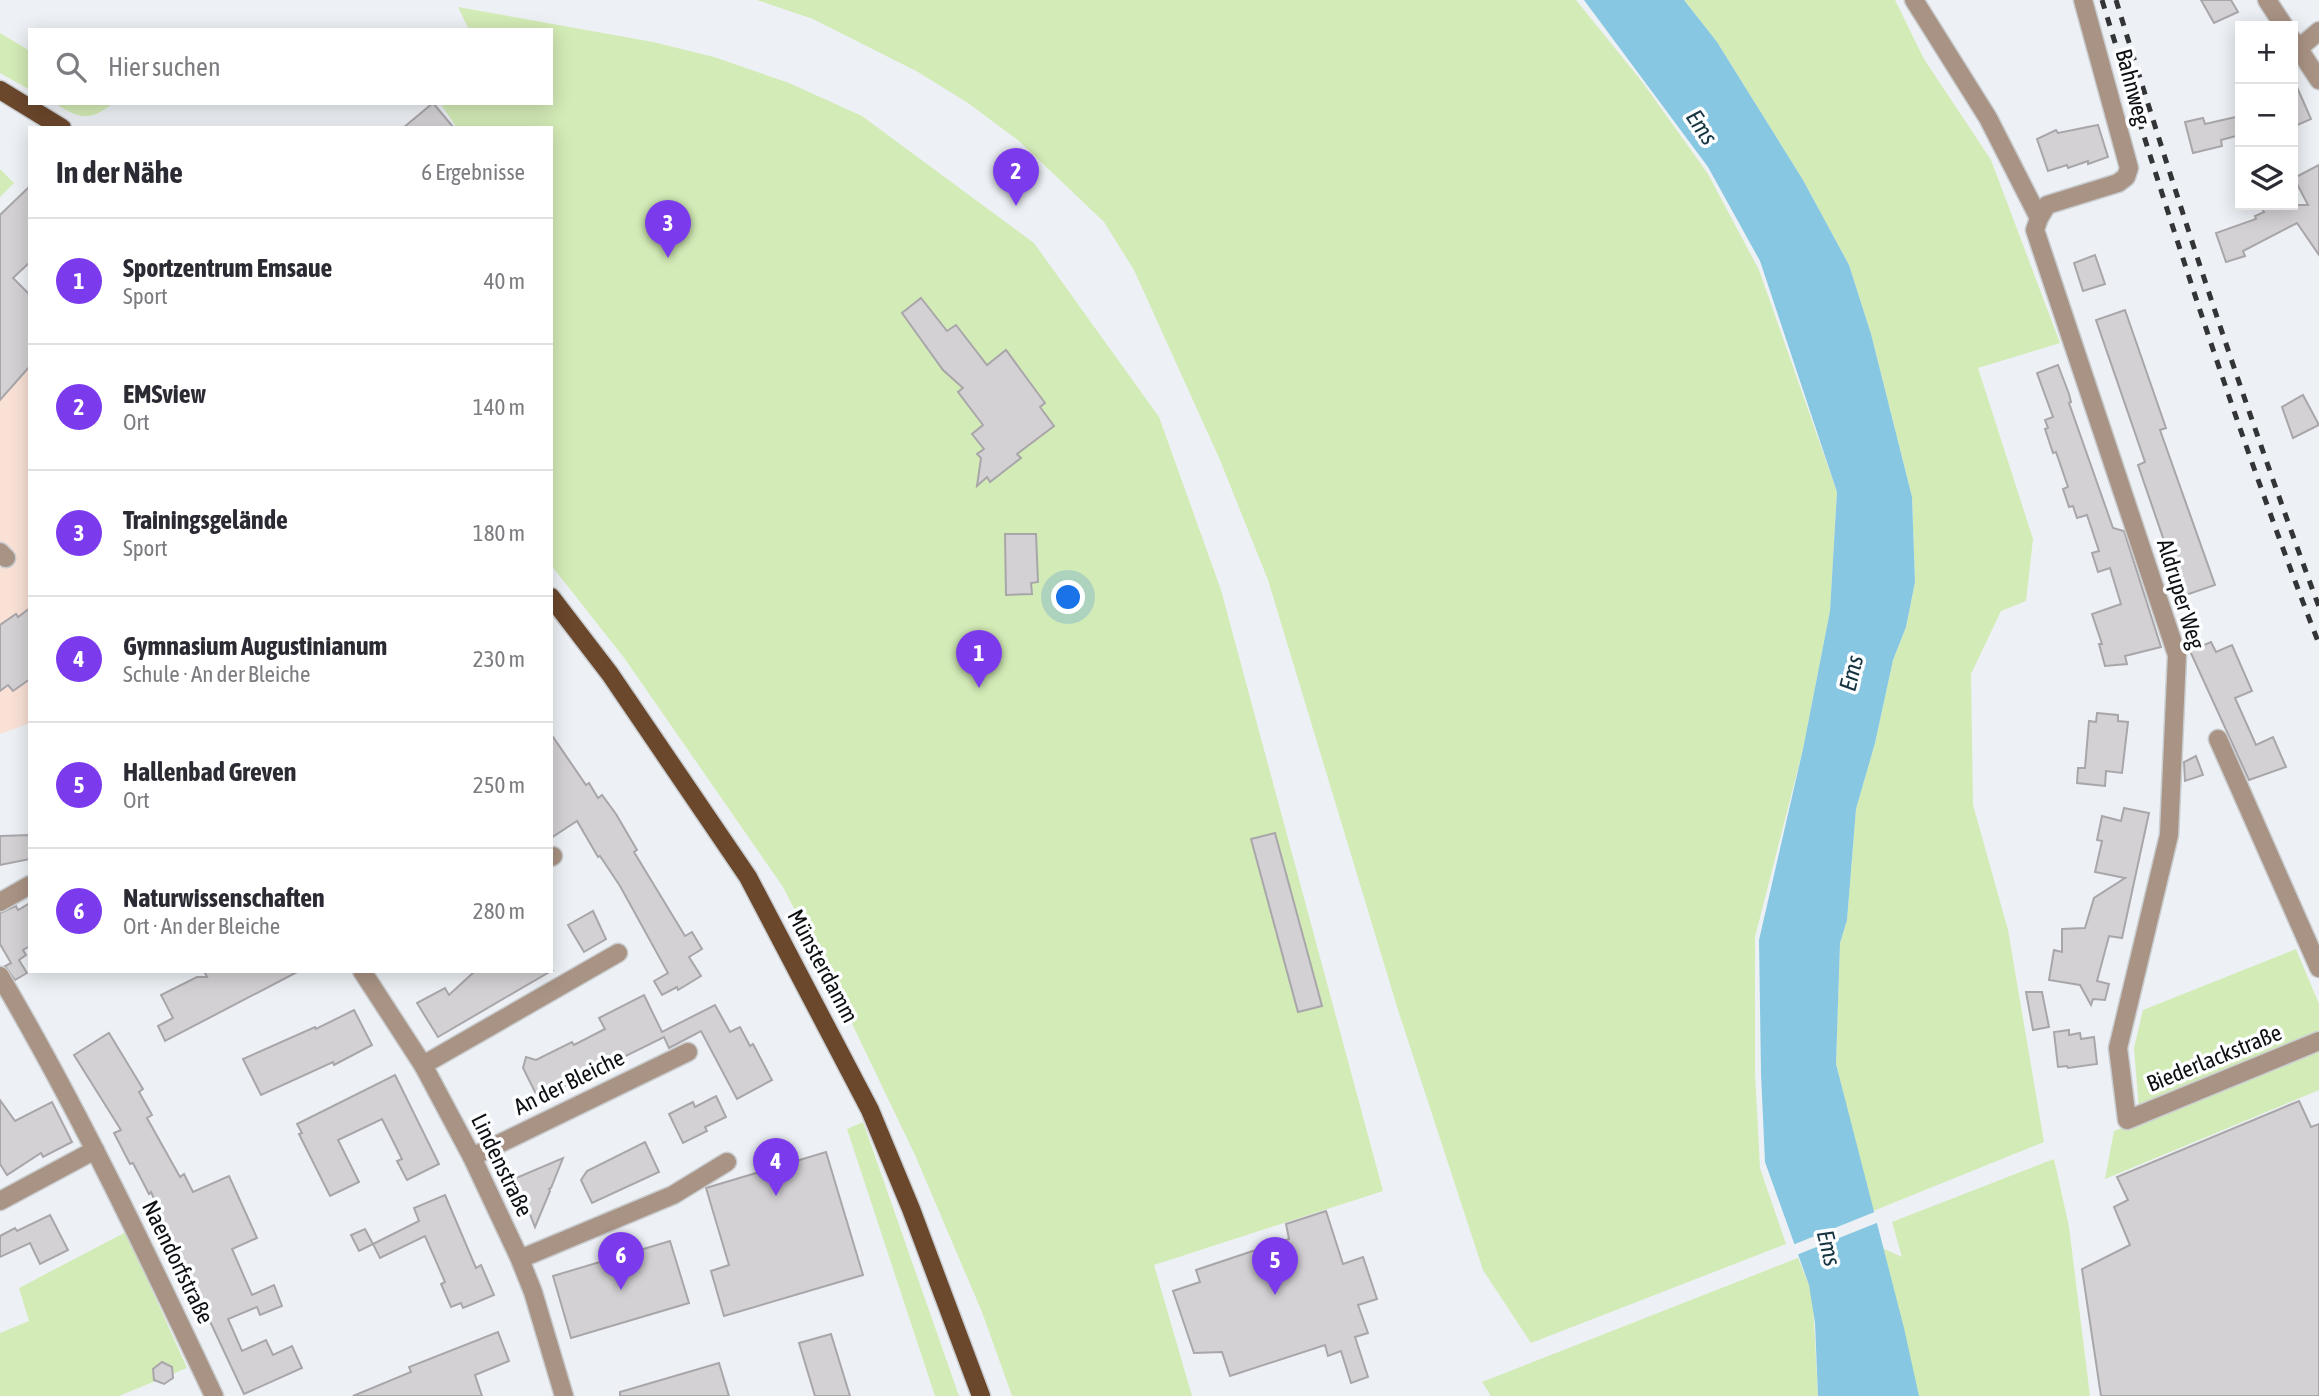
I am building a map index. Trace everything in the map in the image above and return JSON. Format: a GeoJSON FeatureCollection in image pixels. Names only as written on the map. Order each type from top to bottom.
{"type":"FeatureCollection","features":[{"type":"Feature","properties":{"kind":"main road"},"geometry":{"type":"LineString","coordinates":[[0,90],[59,126]]}},
{"type":"Feature","properties":{"kind":"main road","name":"Münsterdamm"},"geometry":{"type":"LineString","coordinates":[[553,600],[610,674],[748,877],[870,1110],[911,1209],[981,1396]]}},
{"type":"Feature","properties":{"kind":"street","name":"Aldruper Weg"},"geometry":{"type":"LineString","coordinates":[[1914,0],[1988,118],[2039,218],[2035,230],[2178,655],[2169,835],[2118,1048],[2127,1120]]}},
{"type":"Feature","properties":{"kind":"street","name":"Bahnweg"},"geometry":{"type":"LineString","coordinates":[[2039,218],[2047,205],[2118,183],[2126,177],[2129,169],[2083,0]]}},
{"type":"Feature","properties":{"kind":"street"},"geometry":{"type":"LineString","coordinates":[[2267,0],[2281,21]]}},
{"type":"Feature","properties":{"kind":"street"},"geometry":{"type":"LineString","coordinates":[[2298,42],[2319,31]]}},
{"type":"Feature","properties":{"kind":"street"},"geometry":{"type":"LineString","coordinates":[[2298,48],[2319,80]]}},
{"type":"Feature","properties":{"kind":"street"},"geometry":{"type":"LineString","coordinates":[[2218,739],[2319,968]]}},
{"type":"Feature","properties":{"kind":"street"},"geometry":{"type":"LineString","coordinates":[[0,902],[28,887]]}},
{"type":"Feature","properties":{"kind":"street"},"geometry":{"type":"LineString","coordinates":[[424,1065],[618,953]]}},
{"type":"Feature","properties":{"kind":"street","name":"Lindenstraße"},"geometry":{"type":"LineString","coordinates":[[369,974],[424,1065],[472,1157],[519,1257],[533,1292],[564,1396]]}},
{"type":"Feature","properties":{"kind":"street","name":"Naendorfstraße"},"geometry":{"type":"LineString","coordinates":[[0,976],[47,1056],[132,1221],[214,1396]]}},
{"type":"Feature","properties":{"kind":"street","name":"Biederlackstraße"},"geometry":{"type":"LineString","coordinates":[[2127,1120],[2319,1041]]}},
{"type":"Feature","properties":{"kind":"street","name":"An der Bleiche"},"geometry":{"type":"LineString","coordinates":[[472,1157],[688,1052]]}},
{"type":"Feature","properties":{"kind":"street"},"geometry":{"type":"LineString","coordinates":[[0,1201],[95,1150]]}},
{"type":"Feature","properties":{"kind":"street"},"geometry":{"type":"LineString","coordinates":[[519,1257],[673,1195],[727,1162]]}},
{"type":"Feature","properties":{"kind":"shaded area"},"geometry":{"type":"Polygon","coordinates":[[[28,344],[28,724],[0,734],[0,370],[28,344]]]}},
{"type":"Feature","properties":{"kind":"green space"},"geometry":{"type":"Polygon","coordinates":[[[757,0],[1576,0],[1643,83],[1708,174],[1759,270],[1837,492],[1830,611],[1803,749],[1755,937],[1755,1072],[1760,1168],[1786,1244],[1531,1343],[1483,1270],[1398,1010],[1268,580],[1220,460],[1134,270],[1104,222],[1019,141],[968,103],[918,72],[813,19],[757,0]]]}},
{"type":"Feature","properties":{"kind":"green space"},"geometry":{"type":"Polygon","coordinates":[[[1684,0],[1895,0],[1924,59],[1991,160],[2060,343],[1978,368],[2033,539],[2026,601],[2001,611],[1971,674],[1973,805],[2008,930],[2044,1142],[1873,1211],[1836,1064],[1840,943],[1847,920],[1856,809],[1875,743],[1893,660],[1906,627],[1915,582],[1912,497],[1871,334],[1849,265],[1803,180],[1717,42],[1684,0]]]}},
{"type":"Feature","properties":{"kind":"green space"},"geometry":{"type":"Polygon","coordinates":[[[458,7],[653,42],[714,57],[789,83],[862,116],[1034,243],[1159,417],[1221,590],[1383,1191],[1154,1265],[1192,1396],[1012,1396],[982,1312],[915,1155],[783,887],[625,659],[553,568],[553,126],[456,126],[441,105],[553,105],[553,28],[468,28],[458,7]]]}},
{"type":"Feature","properties":{"kind":"green space"},"geometry":{"type":"Polygon","coordinates":[[[0,33],[28,50],[28,89],[0,73],[0,33]]]}},
{"type":"Feature","properties":{"kind":"green space"},"geometry":{"type":"Polygon","coordinates":[[[58,105],[110,105],[90,116],[70,112],[58,105]]]}},
{"type":"Feature","properties":{"kind":"green space"},"geometry":{"type":"Polygon","coordinates":[[[0,169],[14,183],[0,197],[0,169]]]}},
{"type":"Feature","properties":{"kind":"green space"},"geometry":{"type":"Polygon","coordinates":[[[2296,949],[2319,1004],[2319,1090],[2105,1179],[2114,1131],[2140,1121],[2134,1048],[2143,1010],[2296,949]]]}},
{"type":"Feature","properties":{"kind":"green space"},"geometry":{"type":"Polygon","coordinates":[[[863,1122],[959,1396],[935,1396],[847,1129],[863,1122]]]}},
{"type":"Feature","properties":{"kind":"green space"},"geometry":{"type":"Polygon","coordinates":[[[2054,1159],[2069,1227],[2090,1396],[1919,1396],[1882,1248],[1902,1257],[1892,1222],[2054,1159]]]}},
{"type":"Feature","properties":{"kind":"green space"},"geometry":{"type":"Polygon","coordinates":[[[126,1232],[187,1368],[119,1396],[0,1396],[0,1333],[29,1321],[19,1288],[126,1232]]]}},
{"type":"Feature","properties":{"kind":"green space"},"geometry":{"type":"Polygon","coordinates":[[[1798,1258],[1809,1285],[1813,1305],[1818,1396],[1491,1396],[1482,1382],[1798,1258]]]}},
{"type":"Feature","properties":{"kind":"water","name":"Ems"},"geometry":{"type":"Polygon","coordinates":[[[1584,0],[1684,0],[1717,42],[1803,180],[1849,265],[1871,334],[1912,497],[1915,582],[1906,627],[1893,660],[1875,743],[1856,809],[1847,920],[1840,943],[1836,1064],[1919,1396],[1818,1396],[1815,1323],[1809,1285],[1765,1162],[1759,940],[1803,749],[1830,611],[1837,492],[1760,261],[1708,167],[1584,0]]]}},
{"type":"Feature","properties":{"kind":"pier"},"geometry":{"type":"Polygon","coordinates":[[[1877,1211],[1879,1222],[1794,1256],[1790,1246],[1877,1211]]]}},
{"type":"Feature","properties":{"kind":"building"},"geometry":{"type":"Polygon","coordinates":[[[2201,0],[2231,0],[2238,12],[2214,23],[2201,0]]]}},
{"type":"Feature","properties":{"kind":"building"},"geometry":{"type":"Polygon","coordinates":[[[2298,89],[2311,119],[2298,125],[2298,89]]]}},
{"type":"Feature","properties":{"kind":"building"},"geometry":{"type":"Polygon","coordinates":[[[431,105],[435,105],[452,126],[405,126],[431,105]]]}},
{"type":"Feature","properties":{"kind":"building"},"geometry":{"type":"Polygon","coordinates":[[[2235,117],[2235,136],[2221,140],[2222,146],[2193,153],[2185,122],[2203,118],[2205,124],[2235,117]]]}},
{"type":"Feature","properties":{"kind":"building"},"geometry":{"type":"Polygon","coordinates":[[[2098,125],[2108,157],[2088,164],[2088,161],[2048,171],[2037,139],[2056,130],[2058,133],[2098,125]]]}},
{"type":"Feature","properties":{"kind":"building"},"geometry":{"type":"Polygon","coordinates":[[[2319,165],[2319,255],[2297,223],[2243,251],[2245,256],[2226,262],[2216,233],[2256,219],[2255,216],[2264,212],[2263,210],[2298,210],[2298,205],[2308,205],[2298,186],[2298,176],[2319,165]]]}},
{"type":"Feature","properties":{"kind":"building"},"geometry":{"type":"Polygon","coordinates":[[[28,188],[28,264],[13,278],[28,293],[28,368],[0,400],[0,215],[28,188]]]}},
{"type":"Feature","properties":{"kind":"building"},"geometry":{"type":"Polygon","coordinates":[[[2095,255],[2105,284],[2083,291],[2074,263],[2095,255]]]}},
{"type":"Feature","properties":{"kind":"building"},"geometry":{"type":"Polygon","coordinates":[[[921,298],[947,331],[956,325],[987,365],[1006,350],[1045,403],[1040,407],[1054,426],[1017,454],[1021,458],[990,482],[987,477],[977,486],[981,458],[977,454],[984,449],[972,434],[983,425],[958,392],[963,388],[943,370],[902,313],[921,298]]]}},
{"type":"Feature","properties":{"kind":"building"},"geometry":{"type":"Polygon","coordinates":[[[2125,310],[2166,428],[2160,430],[2215,585],[2183,596],[2138,465],[2145,462],[2096,320],[2125,310]]]}},
{"type":"Feature","properties":{"kind":"building"},"geometry":{"type":"Polygon","coordinates":[[[2058,365],[2113,528],[2124,531],[2161,647],[2125,656],[2127,664],[2105,666],[2099,644],[2102,644],[2092,614],[2121,604],[2110,568],[2098,572],[2092,553],[2099,551],[2087,515],[2077,518],[2073,506],[2069,507],[2063,489],[2068,487],[2045,429],[2048,428],[2045,420],[2053,417],[2037,373],[2058,365]]]}},
{"type":"Feature","properties":{"kind":"building"},"geometry":{"type":"Polygon","coordinates":[[[2303,395],[2319,425],[2293,438],[2282,407],[2303,395]]]}},
{"type":"Feature","properties":{"kind":"building"},"geometry":{"type":"Polygon","coordinates":[[[1005,534],[1036,534],[1038,582],[1031,583],[1032,594],[1006,595],[1005,534]]]}},
{"type":"Feature","properties":{"kind":"building"},"geometry":{"type":"Polygon","coordinates":[[[28,610],[28,680],[13,691],[8,685],[0,691],[0,625],[16,614],[18,617],[28,610]]]}},
{"type":"Feature","properties":{"kind":"building"},"geometry":{"type":"Polygon","coordinates":[[[2211,642],[2216,652],[2232,645],[2252,691],[2235,698],[2256,745],[2273,737],[2286,767],[2249,780],[2190,651],[2211,642]]]}},
{"type":"Feature","properties":{"kind":"building"},"geometry":{"type":"Polygon","coordinates":[[[2097,713],[2118,715],[2118,721],[2128,722],[2122,773],[2106,771],[2105,786],[2077,783],[2078,768],[2085,768],[2089,721],[2096,722],[2097,713]]]}},
{"type":"Feature","properties":{"kind":"building"},"geometry":{"type":"Polygon","coordinates":[[[553,737],[586,785],[589,783],[598,798],[602,795],[616,814],[637,850],[634,852],[685,936],[692,932],[702,949],[689,957],[701,976],[678,990],[677,987],[662,995],[654,981],[668,973],[620,886],[600,856],[598,857],[577,821],[553,837],[553,737]]]}},
{"type":"Feature","properties":{"kind":"building"},"geometry":{"type":"Polygon","coordinates":[[[2196,756],[2203,775],[2185,781],[2184,762],[2196,756]]]}},
{"type":"Feature","properties":{"kind":"building"},"geometry":{"type":"Polygon","coordinates":[[[2124,808],[2149,813],[2122,938],[2109,936],[2097,981],[2109,984],[2105,1000],[2093,999],[2091,1005],[2080,985],[2049,980],[2054,950],[2062,952],[2062,929],[2085,928],[2094,898],[2125,878],[2095,872],[2102,841],[2097,840],[2102,816],[2121,821],[2124,808]]]}},
{"type":"Feature","properties":{"kind":"building"},"geometry":{"type":"Polygon","coordinates":[[[1275,833],[1322,1006],[1298,1012],[1251,839],[1275,833]]]}},
{"type":"Feature","properties":{"kind":"building"},"geometry":{"type":"Polygon","coordinates":[[[28,835],[28,859],[0,865],[0,836],[28,835]]]}},
{"type":"Feature","properties":{"kind":"building"},"geometry":{"type":"Polygon","coordinates":[[[28,904],[28,947],[23,950],[26,955],[19,960],[27,973],[15,980],[5,966],[11,963],[0,944],[0,913],[16,906],[18,910],[28,904]]]}},
{"type":"Feature","properties":{"kind":"building"},"geometry":{"type":"Polygon","coordinates":[[[593,911],[606,939],[584,952],[568,925],[593,911]]]}},
{"type":"Feature","properties":{"kind":"building"},"geometry":{"type":"Polygon","coordinates":[[[205,973],[295,973],[165,1041],[158,1026],[173,1018],[161,995],[197,977],[207,977],[205,973]]]}},
{"type":"Feature","properties":{"kind":"building"},"geometry":{"type":"Polygon","coordinates":[[[473,973],[548,973],[438,1037],[417,1003],[445,988],[449,995],[473,973]]]}},
{"type":"Feature","properties":{"kind":"building"},"geometry":{"type":"Polygon","coordinates":[[[2026,992],[2042,992],[2049,1027],[2033,1030],[2026,992]]]}},
{"type":"Feature","properties":{"kind":"building"},"geometry":{"type":"Polygon","coordinates":[[[644,995],[662,1032],[715,1005],[730,1032],[740,1027],[750,1046],[753,1044],[772,1080],[737,1099],[701,1031],[669,1048],[664,1037],[561,1088],[559,1085],[537,1096],[523,1068],[526,1057],[536,1060],[605,1029],[599,1018],[644,995]]]}},
{"type":"Feature","properties":{"kind":"building"},"geometry":{"type":"Polygon","coordinates":[[[354,1010],[372,1045],[334,1065],[333,1062],[261,1095],[243,1059],[354,1010]]]}},
{"type":"Feature","properties":{"kind":"building"},"geometry":{"type":"Polygon","coordinates":[[[2069,1030],[2069,1035],[2080,1033],[2081,1039],[2094,1037],[2097,1064],[2058,1067],[2054,1032],[2069,1030]]]}},
{"type":"Feature","properties":{"kind":"building"},"geometry":{"type":"Polygon","coordinates":[[[109,1033],[143,1089],[139,1092],[152,1115],[147,1118],[180,1177],[184,1174],[193,1192],[229,1176],[257,1238],[232,1249],[252,1295],[274,1285],[282,1306],[260,1315],[257,1307],[228,1319],[242,1351],[266,1340],[273,1355],[292,1346],[302,1368],[244,1394],[207,1315],[204,1317],[151,1192],[149,1194],[133,1163],[130,1164],[114,1133],[121,1130],[74,1055],[109,1033]]]}},
{"type":"Feature","properties":{"kind":"building"},"geometry":{"type":"Polygon","coordinates":[[[395,1075],[439,1164],[407,1180],[397,1161],[402,1159],[382,1119],[338,1140],[359,1182],[330,1196],[299,1134],[302,1133],[297,1124],[395,1075]]]}},
{"type":"Feature","properties":{"kind":"building"},"geometry":{"type":"Polygon","coordinates":[[[716,1096],[726,1117],[705,1127],[707,1131],[683,1143],[669,1114],[693,1102],[695,1107],[716,1096]]]}},
{"type":"Feature","properties":{"kind":"building"},"geometry":{"type":"Polygon","coordinates":[[[0,1100],[15,1121],[52,1102],[72,1142],[43,1157],[41,1153],[7,1175],[0,1164],[0,1100]]]}},
{"type":"Feature","properties":{"kind":"building"},"geometry":{"type":"Polygon","coordinates":[[[2299,1101],[2311,1127],[2319,1124],[2319,1396],[2101,1396],[2082,1269],[2130,1245],[2114,1207],[2128,1200],[2117,1177],[2299,1101]]]}},
{"type":"Feature","properties":{"kind":"building"},"geometry":{"type":"Polygon","coordinates":[[[645,1142],[659,1172],[592,1203],[581,1180],[587,1171],[645,1142]]]}},
{"type":"Feature","properties":{"kind":"building"},"geometry":{"type":"Polygon","coordinates":[[[826,1152],[863,1275],[724,1316],[711,1271],[729,1265],[706,1188],[826,1152]]]}},
{"type":"Feature","properties":{"kind":"building"},"geometry":{"type":"Polygon","coordinates":[[[563,1158],[549,1189],[535,1227],[516,1178],[563,1158]]]}},
{"type":"Feature","properties":{"kind":"building"},"geometry":{"type":"Polygon","coordinates":[[[445,1195],[476,1268],[481,1265],[494,1295],[463,1308],[461,1303],[451,1307],[441,1284],[445,1282],[425,1236],[380,1258],[373,1244],[419,1221],[414,1208],[445,1195]]]}},
{"type":"Feature","properties":{"kind":"building"},"geometry":{"type":"Polygon","coordinates":[[[1326,1211],[1343,1264],[1363,1257],[1377,1299],[1358,1305],[1368,1333],[1355,1337],[1368,1377],[1351,1383],[1341,1351],[1328,1356],[1325,1345],[1230,1376],[1222,1352],[1194,1353],[1173,1291],[1200,1282],[1196,1270],[1289,1239],[1286,1224],[1326,1211]]]}},
{"type":"Feature","properties":{"kind":"building"},"geometry":{"type":"Polygon","coordinates":[[[50,1215],[68,1250],[40,1264],[30,1243],[0,1257],[0,1236],[50,1215]]]}},
{"type":"Feature","properties":{"kind":"building"},"geometry":{"type":"Polygon","coordinates":[[[365,1229],[373,1244],[359,1251],[351,1235],[365,1229]]]}},
{"type":"Feature","properties":{"kind":"building"},"geometry":{"type":"Polygon","coordinates":[[[670,1241],[689,1303],[571,1338],[553,1276],[670,1241]]]}},
{"type":"Feature","properties":{"kind":"building"},"geometry":{"type":"Polygon","coordinates":[[[498,1332],[509,1361],[475,1375],[482,1396],[353,1396],[411,1372],[409,1367],[498,1332]]]}},
{"type":"Feature","properties":{"kind":"building"},"geometry":{"type":"Polygon","coordinates":[[[831,1334],[850,1396],[815,1396],[799,1343],[831,1334]]]}},
{"type":"Feature","properties":{"kind":"building"},"geometry":{"type":"Polygon","coordinates":[[[162,1362],[172,1367],[173,1378],[164,1384],[154,1380],[153,1369],[162,1362]]]}},
{"type":"Feature","properties":{"kind":"building"},"geometry":{"type":"Polygon","coordinates":[[[719,1363],[729,1396],[620,1396],[620,1392],[719,1363]]]}},
{"type":"Feature","properties":{"kind":"railway"},"geometry":{"type":"LineString","coordinates":[[2102,0],[2204,324],[2319,644]]}},
{"type":"Feature","properties":{"kind":"railway"},"geometry":{"type":"LineString","coordinates":[[2116,0],[2213,305],[2319,607]]}},
{"type":"Feature","properties":{"kind":"place","name":"EMSview"},"geometry":{"type":"Point","coordinates":[1016,206]}},
{"type":"Feature","properties":{"kind":"place","name":"Trainingsgelände"},"geometry":{"type":"Point","coordinates":[668,258]}},
{"type":"Feature","properties":{"kind":"place","name":"Sportzentrum Emsaue"},"geometry":{"type":"Point","coordinates":[979,688]}},
{"type":"Feature","properties":{"kind":"place","name":"Gymnasium Augustinianum"},"geometry":{"type":"Point","coordinates":[776,1196]}},
{"type":"Feature","properties":{"kind":"place","name":"Naturwissenschaften"},"geometry":{"type":"Point","coordinates":[621,1290]}},
{"type":"Feature","properties":{"kind":"place","name":"Hallenbad Greven"},"geometry":{"type":"Point","coordinates":[1275,1295]}}]}
